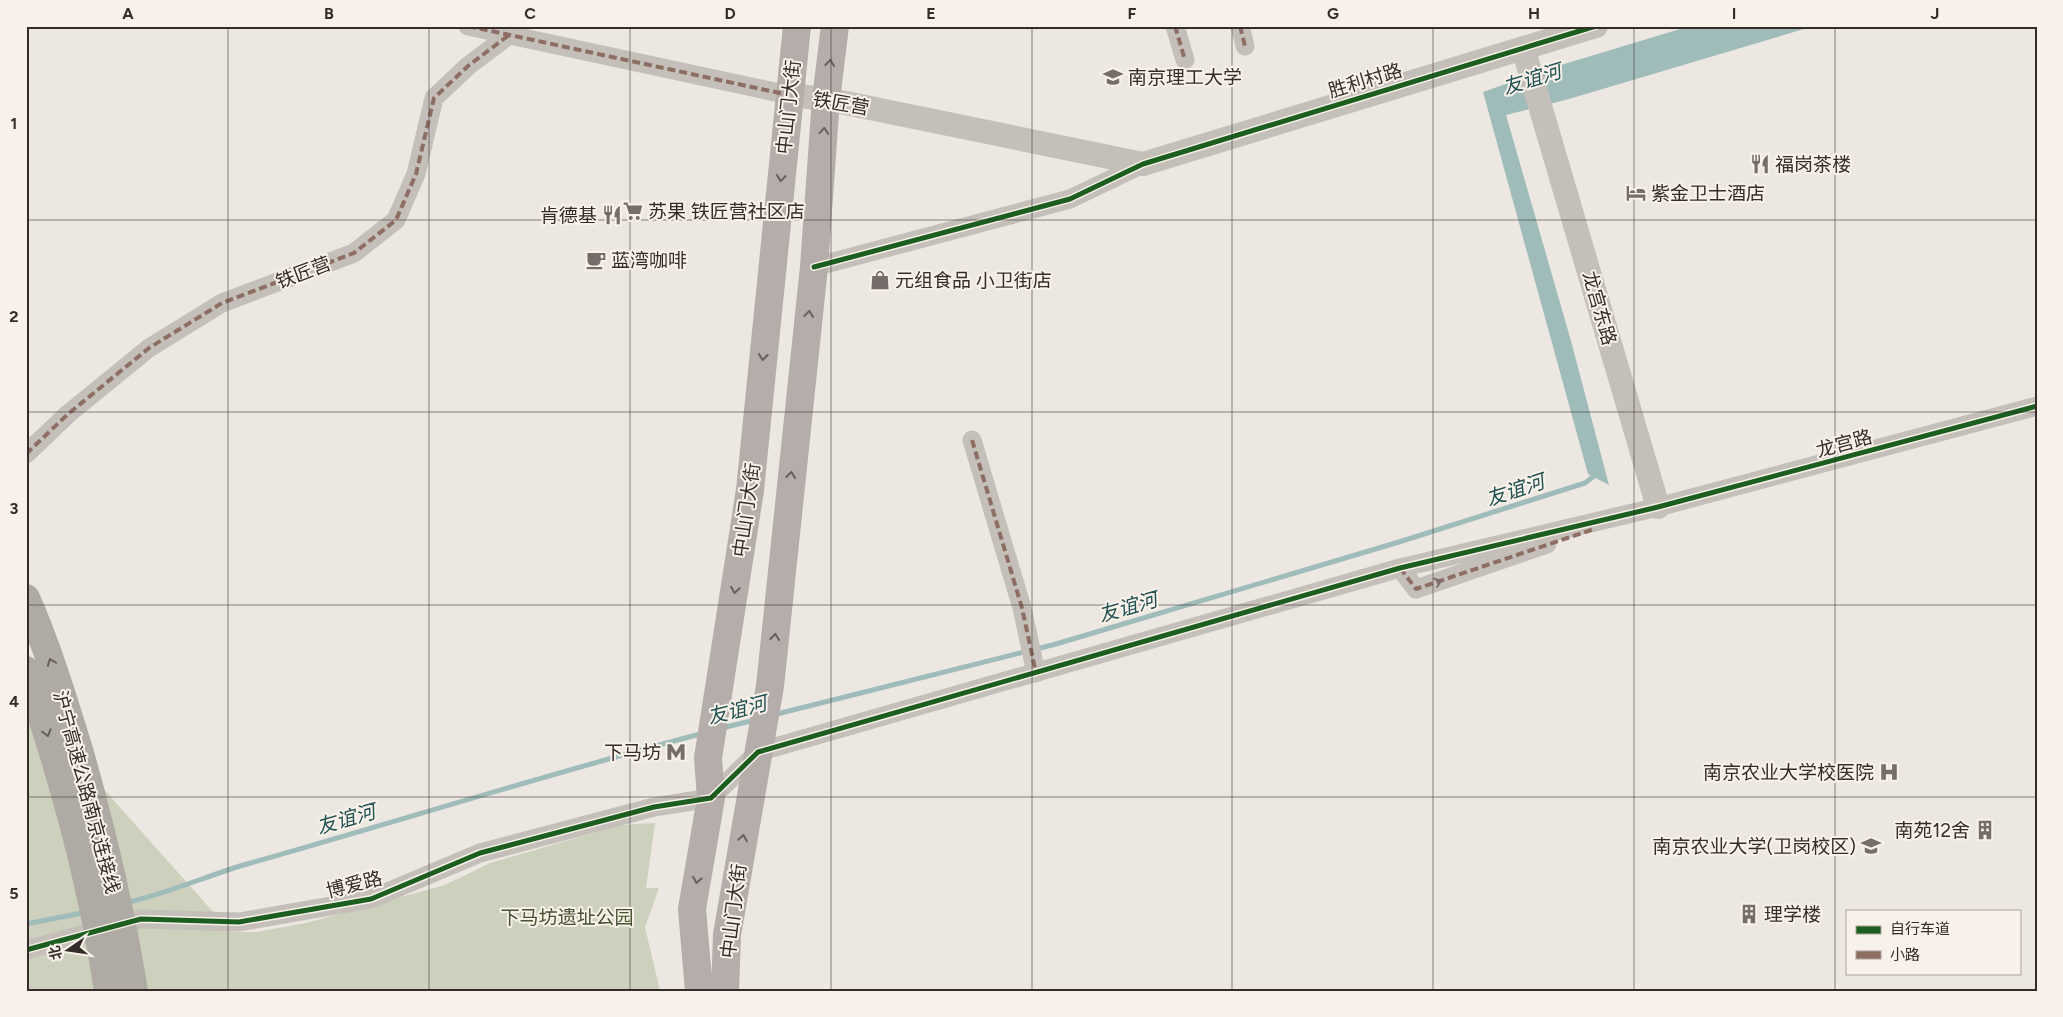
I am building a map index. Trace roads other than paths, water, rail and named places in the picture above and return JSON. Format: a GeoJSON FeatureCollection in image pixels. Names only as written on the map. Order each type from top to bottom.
{"type":"FeatureCollection","features":[{"type":"Feature","properties":{"kind":"highway","name":"沪宁高速公路南京连接线"},"geometry":{"type":"LineString","coordinates":[[26,598],[54,670],[101,830],[100,881]]}},
{"type":"Feature","properties":{"kind":"highway","name":"沪宁高速公路南京连接线"},"geometry":{"type":"LineString","coordinates":[[26,670],[44,722],[66,797],[100,881],[114,947],[134,991]]}},
{"type":"Feature","properties":{"kind":"highway","name":"沪宁高速公路南京连接线"},"geometry":{"type":"LineString","coordinates":[[108,991],[114,947]]}},
{"type":"Feature","properties":{"kind":"main road","name":"中山门大街"},"geometry":{"type":"LineString","coordinates":[[699,991],[692,909],[711,798],[708,758],[750,490],[797,26]]}},
{"type":"Feature","properties":{"kind":"main road","name":"中山门大街"},"geometry":{"type":"LineString","coordinates":[[725,991],[727,935],[770,686],[814,266],[826,99],[834,26]]}},
{"type":"Feature","properties":{"kind":"street","name":"铁匠营"},"geometry":{"type":"LineString","coordinates":[[468,26],[789,95],[826,99],[1143,164]]}},
{"type":"Feature","properties":{"kind":"street"},"geometry":{"type":"LineString","coordinates":[[1175,26],[1185,60]]}},
{"type":"Feature","properties":{"kind":"street"},"geometry":{"type":"LineString","coordinates":[[1240,26],[1245,46]]}},
{"type":"Feature","properties":{"kind":"street","name":"胜利村路"},"geometry":{"type":"LineString","coordinates":[[1143,164],[1527,59],[1596,26]]}},
{"type":"Feature","properties":{"kind":"street","name":"铁匠营"},"geometry":{"type":"LineString","coordinates":[[26,454],[68,414],[149,348],[222,303],[354,253],[396,220],[416,174],[434,98],[468,66],[509,35]]}},
{"type":"Feature","properties":{"kind":"street","name":"龙宫东路"},"geometry":{"type":"LineString","coordinates":[[1527,59],[1658,507]]}},
{"type":"Feature","properties":{"kind":"street"},"geometry":{"type":"LineString","coordinates":[[814,266],[1070,199],[1143,164]]}},
{"type":"Feature","properties":{"kind":"street","name":"龙宫路"},"geometry":{"type":"LineString","coordinates":[[758,752],[1034,667],[1400,568],[1658,507],[2037,406]]}},
{"type":"Feature","properties":{"kind":"street"},"geometry":{"type":"LineString","coordinates":[[972,440],[1022,608],[1034,667]]}},
{"type":"Feature","properties":{"kind":"street"},"geometry":{"type":"LineString","coordinates":[[711,798],[758,752]]}},
{"type":"Feature","properties":{"kind":"street","name":"博爱路"},"geometry":{"type":"LineString","coordinates":[[26,950],[141,919],[239,922],[370,899],[480,853],[654,807],[711,798]]}},
{"type":"Feature","properties":{"kind":"water"},"geometry":{"type":"Polygon","coordinates":[[[1690,26],[1814,26],[1569,99],[1506,115],[1571,341],[1609,485],[1588,474],[1483,92],[1551,68],[1690,26]]]}},
{"type":"Feature","properties":{"kind":"waterway","name":"友谊河"},"geometry":{"type":"LineString","coordinates":[[773,715],[1056,644],[1399,542],[1585,483],[1598,473]]}},
{"type":"Feature","properties":{"kind":"waterway","name":"友谊河"},"geometry":{"type":"LineString","coordinates":[[722,728],[755,720]]}},
{"type":"Feature","properties":{"kind":"waterway","name":"友谊河"},"geometry":{"type":"LineString","coordinates":[[125,903],[156,895],[247,864],[589,764],[704,733]]}},
{"type":"Feature","properties":{"kind":"waterway","name":"友谊河"},"geometry":{"type":"LineString","coordinates":[[26,924],[87,912]]}},
{"type":"Feature","properties":{"kind":"place","name":"南京理工大学"},"geometry":{"type":"Point","coordinates":[1113,77]}},
{"type":"Feature","properties":{"kind":"place","name":"福岗茶楼"},"geometry":{"type":"Point","coordinates":[1760,164]}},
{"type":"Feature","properties":{"kind":"place","name":"紫金卫士酒店"},"geometry":{"type":"Point","coordinates":[1636,193]}},
{"type":"Feature","properties":{"kind":"place","name":"苏果 铁匠营社区店"},"geometry":{"type":"Point","coordinates":[633,211]}},
{"type":"Feature","properties":{"kind":"place","name":"肯德基"},"geometry":{"type":"Point","coordinates":[612,215]}},
{"type":"Feature","properties":{"kind":"place","name":"蓝湾咖啡"},"geometry":{"type":"Point","coordinates":[596,260]}},
{"type":"Feature","properties":{"kind":"place","name":"元组食品 小卫街店"},"geometry":{"type":"Point","coordinates":[880,280]}},
{"type":"Feature","properties":{"kind":"place","name":"下马坊"},"geometry":{"type":"Point","coordinates":[676,752]}},
{"type":"Feature","properties":{"kind":"place","name":"南京农业大学校医院"},"geometry":{"type":"Point","coordinates":[1889,772]}},
{"type":"Feature","properties":{"kind":"place","name":"南苑12舍"},"geometry":{"type":"Point","coordinates":[1985,830]}},
{"type":"Feature","properties":{"kind":"place","name":"南京农业大学(卫岗校区)"},"geometry":{"type":"Point","coordinates":[1871,846]}},
{"type":"Feature","properties":{"kind":"place","name":"理学楼"},"geometry":{"type":"Point","coordinates":[1749,914]}},
{"type":"Feature","properties":{"kind":"park label","name":"下马坊遗址公园"},"geometry":{"type":"Point","coordinates":[567,917]}}]}
